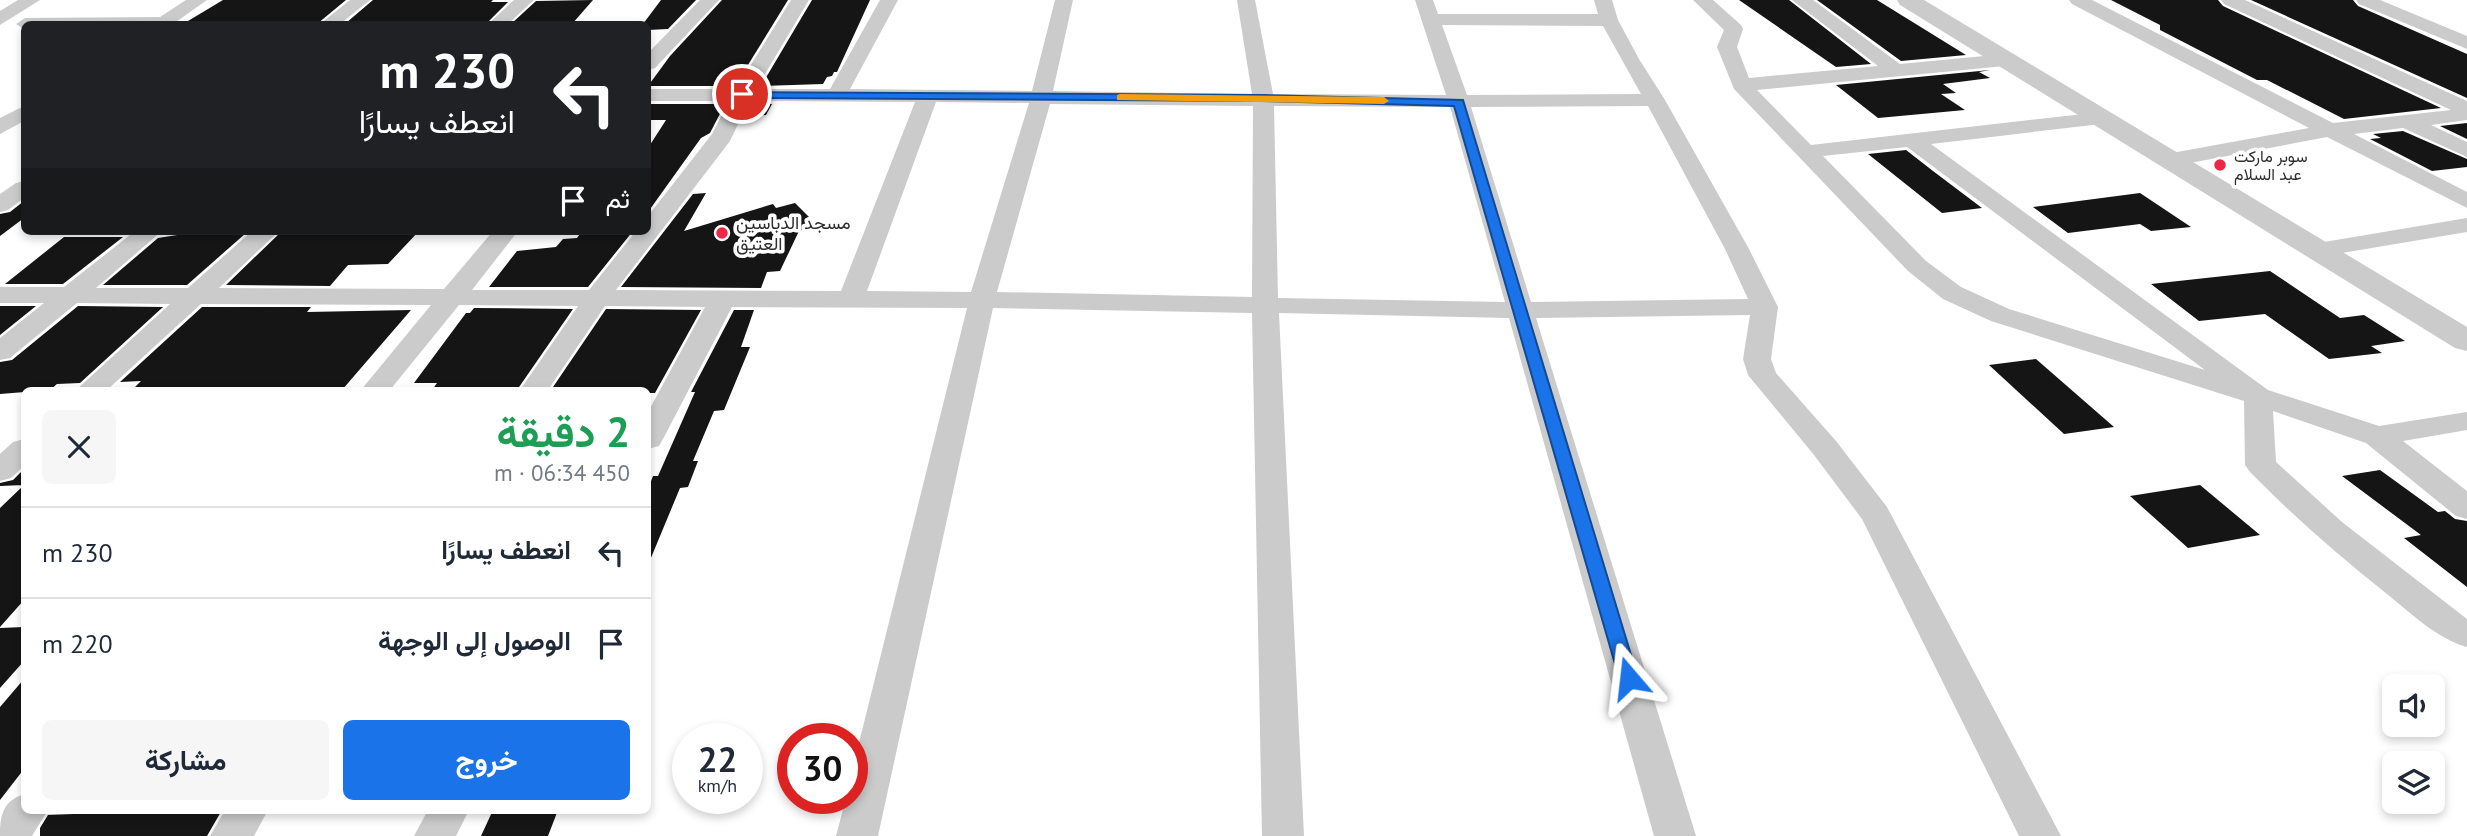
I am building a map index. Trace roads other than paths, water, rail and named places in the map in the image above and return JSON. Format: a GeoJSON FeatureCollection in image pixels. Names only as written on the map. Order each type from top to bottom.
{"type":"FeatureCollection","features":[{"type":"Feature","properties":{"kind":"street"},"geometry":{"type":"LineString","coordinates":[[0,19],[31,0]]}},
{"type":"Feature","properties":{"kind":"street"},"geometry":{"type":"LineString","coordinates":[[166,21],[198,0]]}},
{"type":"Feature","properties":{"kind":"street"},"geometry":{"type":"LineString","coordinates":[[333,21],[361,0]]}},
{"type":"Feature","properties":{"kind":"street"},"geometry":{"type":"LineString","coordinates":[[500,21],[525,0]]}},
{"type":"Feature","properties":{"kind":"street"},"geometry":{"type":"LineString","coordinates":[[651,61],[710,0]]}},
{"type":"Feature","properties":{"kind":"street"},"geometry":{"type":"LineString","coordinates":[[651,228],[722,136],[742,94],[800,0]]}},
{"type":"Feature","properties":{"kind":"street"},"geometry":{"type":"LineString","coordinates":[[836,96],[889,0]]}},
{"type":"Feature","properties":{"kind":"street"},"geometry":{"type":"LineString","coordinates":[[857,836],[982,300],[1041,97],[1064,0]]}},
{"type":"Feature","properties":{"kind":"street"},"geometry":{"type":"LineString","coordinates":[[1246,0],[1262,98],[1265,304],[1283,836]]}},
{"type":"Feature","properties":{"kind":"street"},"geometry":{"type":"LineString","coordinates":[[1702,0],[1734,29],[1727,47],[1741,85],[1917,266],[1952,293],[2000,315],[2377,436],[2467,508]]}},
{"type":"Feature","properties":{"kind":"street"},"geometry":{"type":"LineString","coordinates":[[1801,0],[1896,70]]}},
{"type":"Feature","properties":{"kind":"street"},"geometry":{"type":"LineString","coordinates":[[1908,0],[2318,250],[2461,333]]}},
{"type":"Feature","properties":{"kind":"street"},"geometry":{"type":"LineString","coordinates":[[2078,0],[2467,201]]}},
{"type":"Feature","properties":{"kind":"street"},"geometry":{"type":"LineString","coordinates":[[2230,0],[2467,108]]}},
{"type":"Feature","properties":{"kind":"street"},"geometry":{"type":"LineString","coordinates":[[2365,0],[2467,43]]}},
{"type":"Feature","properties":{"kind":"street"},"geometry":{"type":"LineString","coordinates":[[1675,836],[1459,102],[1428,10],[1606,10],[1737,249],[1765,307],[1757,359],[1762,374],[1825,447],[1876,515],[2040,836]]}},
{"type":"Feature","properties":{"kind":"street"},"geometry":{"type":"LineString","coordinates":[[0,25],[21,24]]}},
{"type":"Feature","properties":{"kind":"street"},"geometry":{"type":"LineString","coordinates":[[1741,85],[2005,60]]}},
{"type":"Feature","properties":{"kind":"street"},"geometry":{"type":"LineString","coordinates":[[651,95],[1262,98],[1459,102],[1655,100]]}},
{"type":"Feature","properties":{"kind":"street"},"geometry":{"type":"LineString","coordinates":[[851,300],[928,96]]}},
{"type":"Feature","properties":{"kind":"street"},"geometry":{"type":"LineString","coordinates":[[0,111],[21,111]]}},
{"type":"Feature","properties":{"kind":"street"},"geometry":{"type":"LineString","coordinates":[[0,128],[21,113]]}},
{"type":"Feature","properties":{"kind":"street"},"geometry":{"type":"LineString","coordinates":[[2169,160],[2331,130],[2467,114]]}},
{"type":"Feature","properties":{"kind":"street"},"geometry":{"type":"LineString","coordinates":[[1804,152],[2101,118]]}},
{"type":"Feature","properties":{"kind":"street"},"geometry":{"type":"LineString","coordinates":[[2406,121],[2467,150]]}},
{"type":"Feature","properties":{"kind":"street"},"geometry":{"type":"LineString","coordinates":[[1909,138],[2258,396]]}},
{"type":"Feature","properties":{"kind":"street"},"geometry":{"type":"LineString","coordinates":[[0,205],[21,190]]}},
{"type":"Feature","properties":{"kind":"street"},"geometry":{"type":"LineString","coordinates":[[2318,250],[2467,225]]}},
{"type":"Feature","properties":{"kind":"street"},"geometry":{"type":"LineString","coordinates":[[0,352],[145,235]]}},
{"type":"Feature","properties":{"kind":"street"},"geometry":{"type":"LineString","coordinates":[[93,387],[263,235]]}},
{"type":"Feature","properties":{"kind":"street"},"geometry":{"type":"LineString","coordinates":[[378,387],[503,235]]}},
{"type":"Feature","properties":{"kind":"street"},"geometry":{"type":"LineString","coordinates":[[536,387],[596,299],[645,235]]}},
{"type":"Feature","properties":{"kind":"street"},"geometry":{"type":"LineString","coordinates":[[0,295],[982,300],[1519,310],[1765,307]]}},
{"type":"Feature","properties":{"kind":"street"},"geometry":{"type":"LineString","coordinates":[[651,433],[722,300]]}},
{"type":"Feature","properties":{"kind":"street"},"geometry":{"type":"LineString","coordinates":[[2258,396],[2261,465],[2345,542],[2455,629],[2467,634]]}},
{"type":"Feature","properties":{"kind":"street"},"geometry":{"type":"LineString","coordinates":[[2377,436],[2467,421]]}},
{"type":"Feature","properties":{"kind":"street"},"geometry":{"type":"LineString","coordinates":[[0,471],[21,452]]}},
{"type":"Feature","properties":{"kind":"street"},"geometry":{"type":"LineString","coordinates":[[7,836],[25,814]]}},
{"type":"Feature","properties":{"kind":"street"},"geometry":{"type":"LineString","coordinates":[[231,836],[245,814]]}},
{"type":"Feature","properties":{"kind":"street"},"geometry":{"type":"LineString","coordinates":[[435,836],[447,814]]}},
{"type":"Feature","properties":{"kind":"place","name":"سوبر ماركت عبد السلام"},"geometry":{"type":"Point","coordinates":[2220,165]}},
{"type":"Feature","properties":{"kind":"place","name":"مسجد الدباسين العتيق"},"geometry":{"type":"Point","coordinates":[722,233]}}]}
